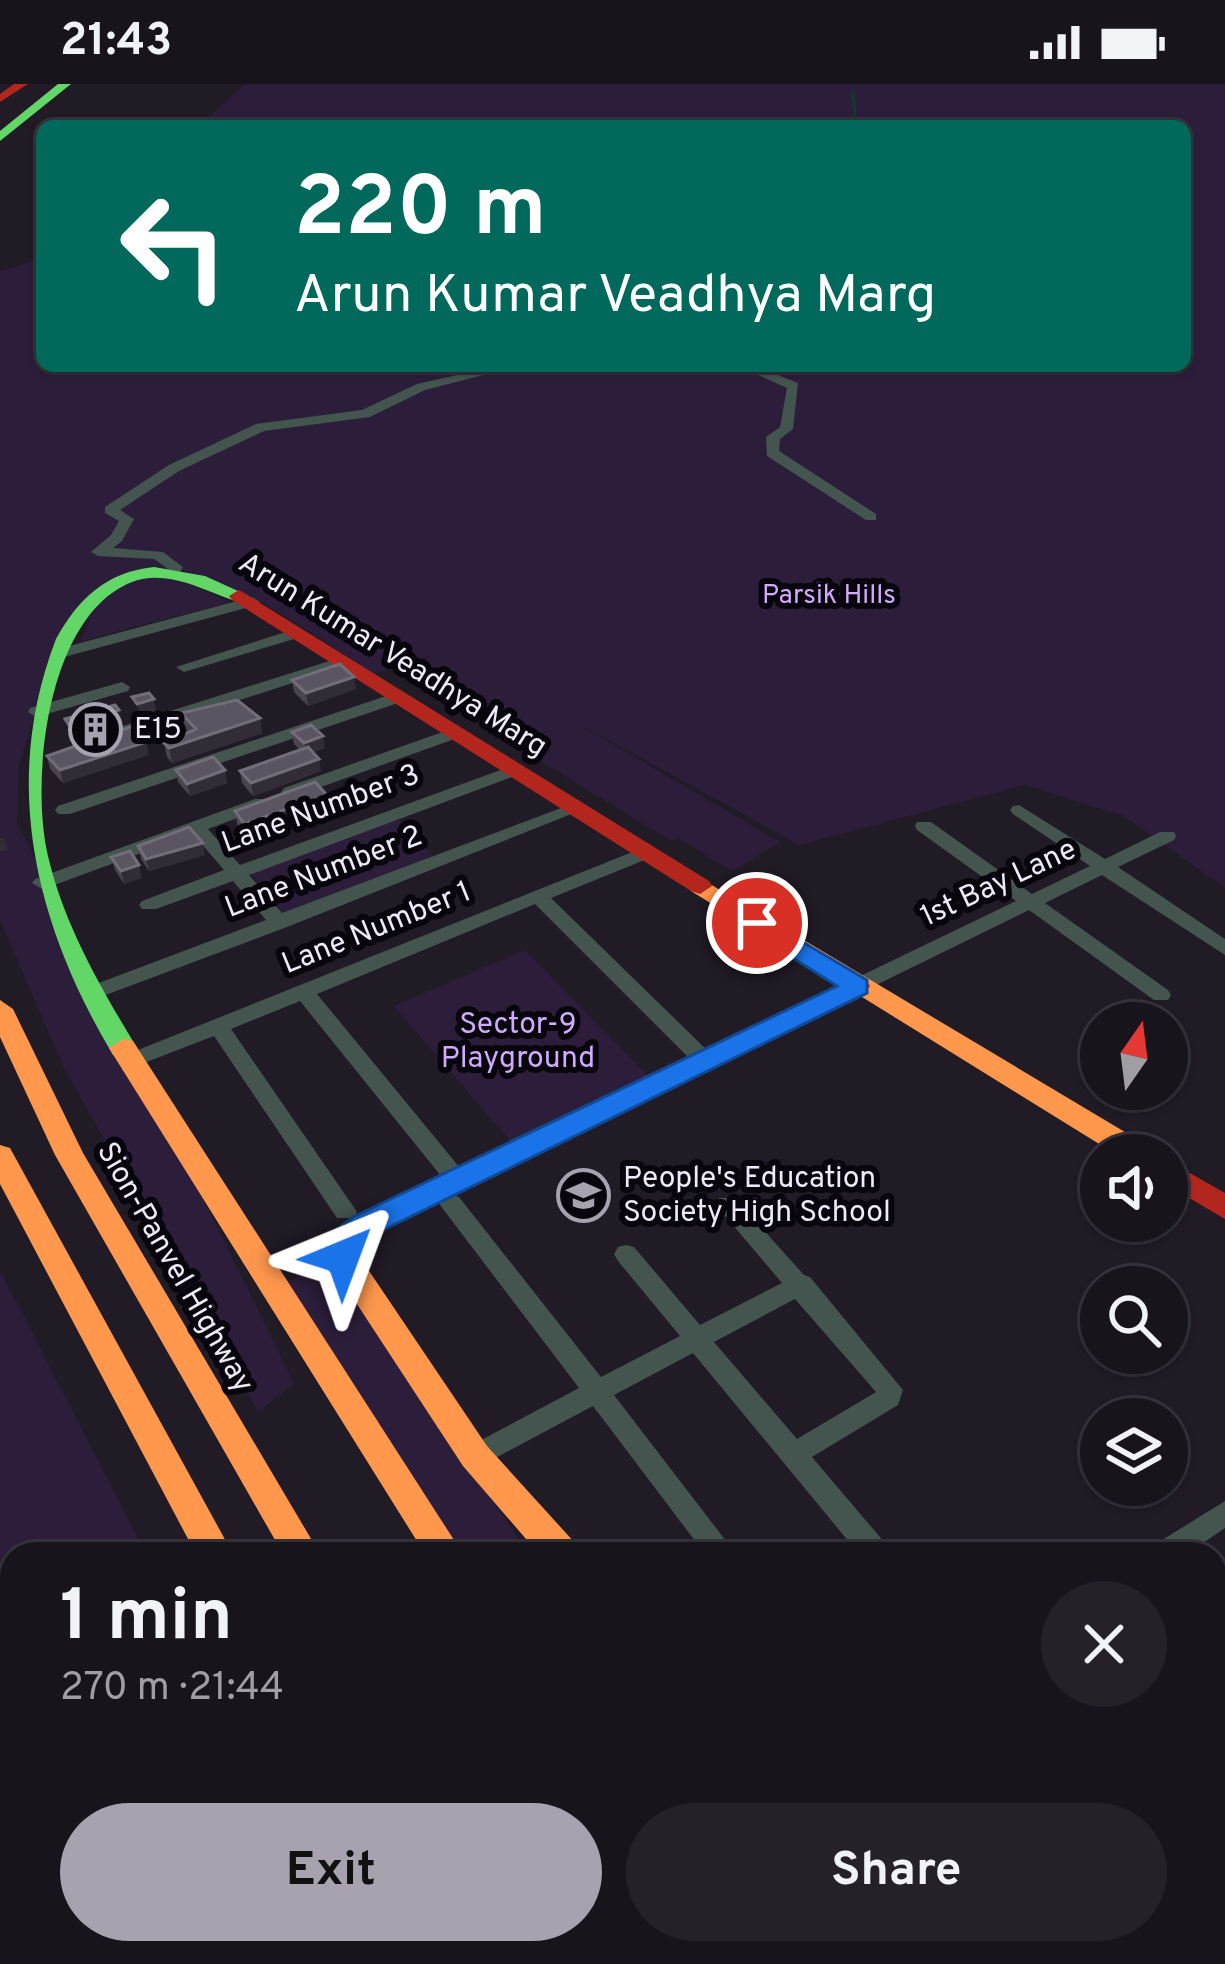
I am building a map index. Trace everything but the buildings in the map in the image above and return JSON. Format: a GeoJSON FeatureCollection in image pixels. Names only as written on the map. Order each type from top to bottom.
{"type":"FeatureCollection","features":[{"type":"Feature","properties":{"kind":"main road"},"geometry":{"type":"LineString","coordinates":[[0,137],[65,84]]}},
{"type":"Feature","properties":{"kind":"main road","name":"Arun Kumar Veadhya Marg"},"geometry":{"type":"LineString","coordinates":[[437,1542],[131,1061],[42,883],[30,821],[42,758],[35,712],[104,586],[137,575],[172,574],[215,583],[252,602],[857,986],[1105,1134]]}},
{"type":"Feature","properties":{"kind":"main road"},"geometry":{"type":"LineString","coordinates":[[551,1542],[475,1456],[343,1257],[346,1240],[364,1225],[454,1191],[857,986]]}},
{"type":"Feature","properties":{"kind":"main road","name":"Sion-Panvel Highway"},"geometry":{"type":"LineString","coordinates":[[0,1009],[70,1156],[295,1542]]}},
{"type":"Feature","properties":{"kind":"main road"},"geometry":{"type":"LineString","coordinates":[[0,1156],[209,1542]]}},
{"type":"Feature","properties":{"kind":"main road"},"geometry":{"type":"LineString","coordinates":[[1188,1184],[1225,1208]]}},
{"type":"Feature","properties":{"kind":"street"},"geometry":{"type":"LineString","coordinates":[[172,574],[175,567],[158,555],[98,552],[117,538],[127,519],[110,510],[174,468],[261,427],[364,414],[421,387],[487,372]]}},
{"type":"Feature","properties":{"kind":"street"},"geometry":{"type":"LineString","coordinates":[[759,372],[794,386],[786,429],[773,437],[772,453],[871,517]]}},
{"type":"Feature","properties":{"kind":"street"},"geometry":{"type":"LineString","coordinates":[[64,652],[252,602]]}},
{"type":"Feature","properties":{"kind":"street"},"geometry":{"type":"LineString","coordinates":[[184,667],[298,633]]}},
{"type":"Feature","properties":{"kind":"street"},"geometry":{"type":"LineString","coordinates":[[92,742],[342,662]]}},
{"type":"Feature","properties":{"kind":"street"},"geometry":{"type":"LineString","coordinates":[[35,712],[122,687]]}},
{"type":"Feature","properties":{"kind":"street"},"geometry":{"type":"LineString","coordinates":[[64,810],[398,698]]}},
{"type":"Feature","properties":{"kind":"street"},"geometry":{"type":"LineString","coordinates":[[42,883],[454,733]]}},
{"type":"Feature","properties":{"kind":"street","name":"Lane Number 3"},"geometry":{"type":"LineString","coordinates":[[149,905],[514,770]]}},
{"type":"Feature","properties":{"kind":"street","name":"Lane Number 2"},"geometry":{"type":"LineString","coordinates":[[95,992],[575,808]]}},
{"type":"Feature","properties":{"kind":"street"},"geometry":{"type":"LineString","coordinates":[[1018,810],[1225,948]]}},
{"type":"Feature","properties":{"kind":"street"},"geometry":{"type":"LineString","coordinates":[[196,826],[280,923]]}},
{"type":"Feature","properties":{"kind":"street"},"geometry":{"type":"LineString","coordinates":[[924,826],[1161,995]]}},
{"type":"Feature","properties":{"kind":"street","name":"1st Bay Lane"},"geometry":{"type":"LineString","coordinates":[[857,986],[1167,836]]}},
{"type":"Feature","properties":{"kind":"street","name":"Lane Number 1"},"geometry":{"type":"LineString","coordinates":[[131,1061],[645,853]]}},
{"type":"Feature","properties":{"kind":"street"},"geometry":{"type":"LineString","coordinates":[[538,896],[704,1060]]}},
{"type":"Feature","properties":{"kind":"street"},"geometry":{"type":"LineString","coordinates":[[303,992],[713,1542]]}},
{"type":"Feature","properties":{"kind":"street"},"geometry":{"type":"LineString","coordinates":[[218,1026],[345,1212]]}},
{"type":"Feature","properties":{"kind":"street"},"geometry":{"type":"LineString","coordinates":[[727,1204],[890,1390],[889,1397],[794,1454]]}},
{"type":"Feature","properties":{"kind":"street"},"geometry":{"type":"LineString","coordinates":[[626,1254],[867,1542]]}},
{"type":"Feature","properties":{"kind":"street"},"geometry":{"type":"LineString","coordinates":[[475,1456],[801,1284]]}},
{"type":"Feature","properties":{"kind":"street"},"geometry":{"type":"LineString","coordinates":[[1182,1542],[1225,1513]]}},
{"type":"Feature","properties":{"kind":"green space","name":"Parsik Hills"},"geometry":{"type":"Polygon","coordinates":[[[244,84],[1225,84],[1225,888],[1124,816],[1025,785],[800,845],[575,722],[780,842],[732,871],[678,838],[672,841],[397,674],[433,655],[374,674],[257,600],[179,570],[172,577],[231,602],[81,641],[91,617],[55,655],[19,764],[17,822],[294,1383],[258,1412],[64,1068],[0,920],[0,271],[36,261],[36,372],[1191,372],[1191,120],[206,120],[244,84]]]}},
{"type":"Feature","properties":{"kind":"green space"},"geometry":{"type":"Polygon","coordinates":[[[398,819],[433,856],[283,913],[250,873],[398,819]]]}},
{"type":"Feature","properties":{"kind":"green space","name":"Sector-9 Playground"},"geometry":{"type":"Polygon","coordinates":[[[525,950],[649,1077],[511,1142],[394,1006],[525,950]]]}},
{"type":"Feature","properties":{"kind":"green space"},"geometry":{"type":"Polygon","coordinates":[[[332,1260],[520,1542],[452,1542],[287,1282],[332,1260]]]}},
{"type":"Feature","properties":{"kind":"green space"},"geometry":{"type":"Polygon","coordinates":[[[0,1270],[140,1542],[0,1542],[0,1270]]]}},
{"type":"Feature","properties":{"kind":"waterway"},"geometry":{"type":"LineString","coordinates":[[847,120],[855,115],[853,93]]}},
{"type":"Feature","properties":{"kind":"traffic: fast"},"geometry":{"type":"LineString","coordinates":[[0,137],[65,84]]}},
{"type":"Feature","properties":{"kind":"traffic: fast"},"geometry":{"type":"LineString","coordinates":[[123,1048],[66,944],[37,859],[31,830],[30,766],[46,688],[77,619],[99,594],[125,578],[168,574],[239,596]]}},
{"type":"Feature","properties":{"kind":"traffic: slow"},"geometry":{"type":"LineString","coordinates":[[700,886],[1106,1134]]}},
{"type":"Feature","properties":{"kind":"traffic: slow"},"geometry":{"type":"LineString","coordinates":[[0,1009],[70,1155],[295,1542]]}},
{"type":"Feature","properties":{"kind":"traffic: slow"},"geometry":{"type":"LineString","coordinates":[[123,1048],[437,1542]]}},
{"type":"Feature","properties":{"kind":"traffic: slow"},"geometry":{"type":"LineString","coordinates":[[551,1542],[475,1456],[343,1257],[346,1240],[364,1225],[663,1080]]}},
{"type":"Feature","properties":{"kind":"traffic: slow"},"geometry":{"type":"LineString","coordinates":[[0,1156],[209,1542]]}},
{"type":"Feature","properties":{"kind":"traffic: jam"},"geometry":{"type":"LineString","coordinates":[[0,99],[22,84]]}},
{"type":"Feature","properties":{"kind":"traffic: jam"},"geometry":{"type":"LineString","coordinates":[[239,596],[700,886]]}},
{"type":"Feature","properties":{"kind":"traffic: jam"},"geometry":{"type":"LineString","coordinates":[[663,1080],[857,986]]}},
{"type":"Feature","properties":{"kind":"traffic: jam"},"geometry":{"type":"LineString","coordinates":[[1188,1184],[1225,1208]]}},
{"type":"Feature","properties":{"kind":"place","name":"E15"},"geometry":{"type":"Point","coordinates":[95,730]}},
{"type":"Feature","properties":{"kind":"place","name":"People's Education Society High School"},"geometry":{"type":"Point","coordinates":[584,1196]}},
{"type":"Feature","properties":{"kind":"route"},"geometry":{"type":"LineString","coordinates":[[343,1257],[346,1240],[364,1225],[857,986],[757,923]]}}]}
